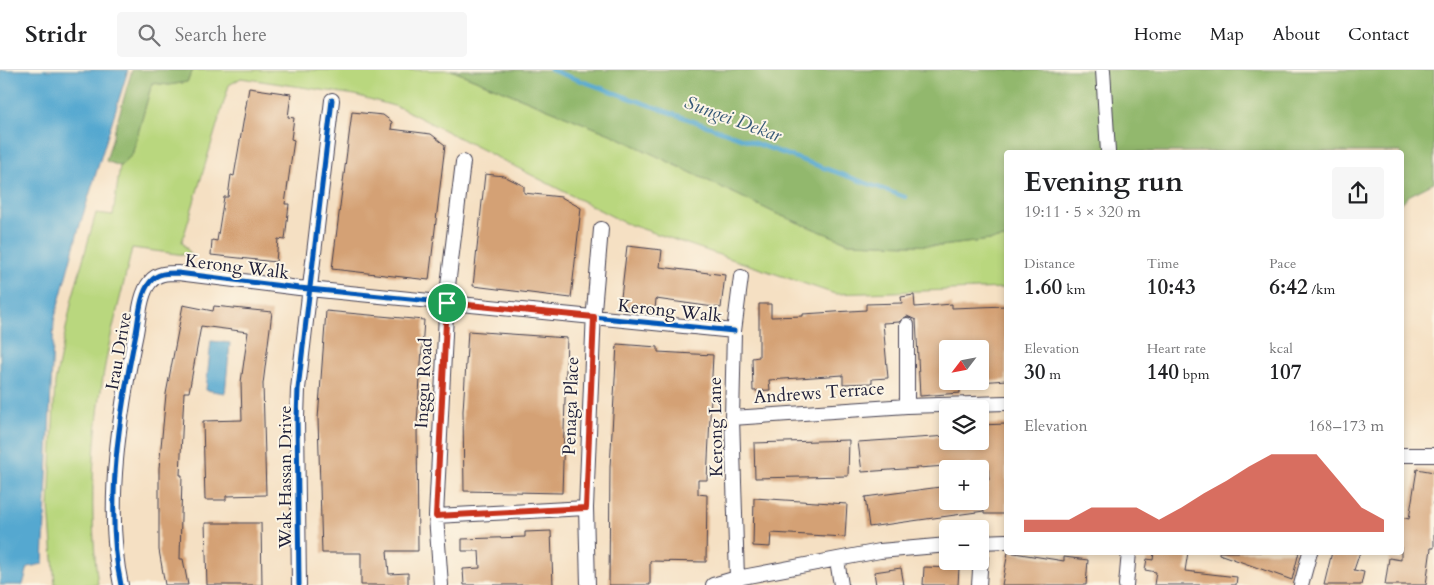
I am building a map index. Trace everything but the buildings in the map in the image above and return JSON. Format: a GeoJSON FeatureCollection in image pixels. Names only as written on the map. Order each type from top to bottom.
{"type":"FeatureCollection","features":[{"type":"Feature","properties":{"kind":"street"},"geometry":{"type":"LineString","coordinates":[[1103,70],[1108,150]]}},
{"type":"Feature","properties":{"kind":"street","name":"Wak Hassan Drive"},"geometry":{"type":"LineString","coordinates":[[299,585],[297,418],[332,100]]}},
{"type":"Feature","properties":{"kind":"street","name":"Inggu Road"},"geometry":{"type":"LineString","coordinates":[[441,585],[436,516],[447,303],[463,162]]}},
{"type":"Feature","properties":{"kind":"street","name":"Penaga Place"},"geometry":{"type":"LineString","coordinates":[[588,585],[586,508],[594,317],[601,229]]}},
{"type":"Feature","properties":{"kind":"street","name":"Kerong Walk"},"geometry":{"type":"LineString","coordinates":[[156,276],[166,273],[178,273],[311,290],[734,331]]}},
{"type":"Feature","properties":{"kind":"street","name":"Irau Drive"},"geometry":{"type":"LineString","coordinates":[[121,585],[116,539],[115,490],[121,428],[128,370],[139,316],[145,291],[156,276]]}},
{"type":"Feature","properties":{"kind":"street","name":"Kerong Lane"},"geometry":{"type":"LineString","coordinates":[[737,578],[732,418],[734,331],[741,277]]}},
{"type":"Feature","properties":{"kind":"street","name":"Andrews Terrace"},"geometry":{"type":"LineString","coordinates":[[907,325],[907,406]]}},
{"type":"Feature","properties":{"kind":"street","name":"Andrews Terrace"},"geometry":{"type":"LineString","coordinates":[[732,418],[907,406],[1004,403]]}},
{"type":"Feature","properties":{"kind":"street"},"geometry":{"type":"LineString","coordinates":[[1404,455],[1434,455]]}},
{"type":"Feature","properties":{"kind":"street"},"geometry":{"type":"LineString","coordinates":[[436,516],[586,508]]}},
{"type":"Feature","properties":{"kind":"street"},"geometry":{"type":"LineString","coordinates":[[989,542],[1004,541]]}},
{"type":"Feature","properties":{"kind":"street"},"geometry":{"type":"LineString","coordinates":[[713,585],[737,578],[880,551],[939,546]]}},
{"type":"Feature","properties":{"kind":"street"},"geometry":{"type":"LineString","coordinates":[[1126,585],[1129,555]]}},
{"type":"Feature","properties":{"kind":"street"},"geometry":{"type":"LineString","coordinates":[[1301,585],[1309,555]]}},
{"type":"Feature","properties":{"kind":"street"},"geometry":{"type":"LineString","coordinates":[[837,560],[841,585]]}},
{"type":"Feature","properties":{"kind":"street"},"geometry":{"type":"LineString","coordinates":[[979,585],[980,570]]}},
{"type":"Feature","properties":{"kind":"green space"},"geometry":{"type":"Polygon","coordinates":[[[132,70],[193,70],[187,82],[169,85],[152,83],[132,155],[120,166],[106,161],[132,70]]]}},
{"type":"Feature","properties":{"kind":"green space"},"geometry":{"type":"Polygon","coordinates":[[[193,70],[451,70],[615,136],[777,214],[849,243],[941,246],[1004,238],[1004,288],[835,294],[625,223],[401,108],[355,95],[241,78],[229,85],[182,242],[192,256],[132,248],[107,356],[94,451],[93,532],[98,585],[55,585],[49,507],[55,383],[72,299],[96,213],[113,215],[120,166],[132,155],[152,83],[169,85],[187,82],[193,70]]]}},
{"type":"Feature","properties":{"kind":"green space"},"geometry":{"type":"Polygon","coordinates":[[[451,70],[1434,70],[1434,183],[1410,195],[1404,200],[1404,150],[1004,150],[1004,238],[941,246],[849,243],[777,214],[615,136],[451,70]]]}},
{"type":"Feature","properties":{"kind":"water"},"geometry":{"type":"Polygon","coordinates":[[[0,70],[128,70],[79,228],[54,321],[43,564],[28,567],[23,585],[0,585],[0,70]]]}},
{"type":"Feature","properties":{"kind":"water"},"geometry":{"type":"Polygon","coordinates":[[[211,341],[230,343],[225,393],[206,390],[211,341]]]}},
{"type":"Feature","properties":{"kind":"waterway","name":"Sungei Dekar"},"geometry":{"type":"LineString","coordinates":[[551,70],[905,197]]}},
{"type":"Feature","properties":{"kind":"cycle path"},"geometry":{"type":"LineString","coordinates":[[299,585],[298,389],[332,100]]}},
{"type":"Feature","properties":{"kind":"cycle path"},"geometry":{"type":"LineString","coordinates":[[121,585],[116,555],[114,524],[114,491],[120,426],[142,299],[150,282],[159,275],[178,273],[299,288],[734,331]]}},
{"type":"Feature","properties":{"kind":"route"},"geometry":{"type":"LineString","coordinates":[[447,303],[594,317],[586,508],[436,516],[447,303]]}}]}
